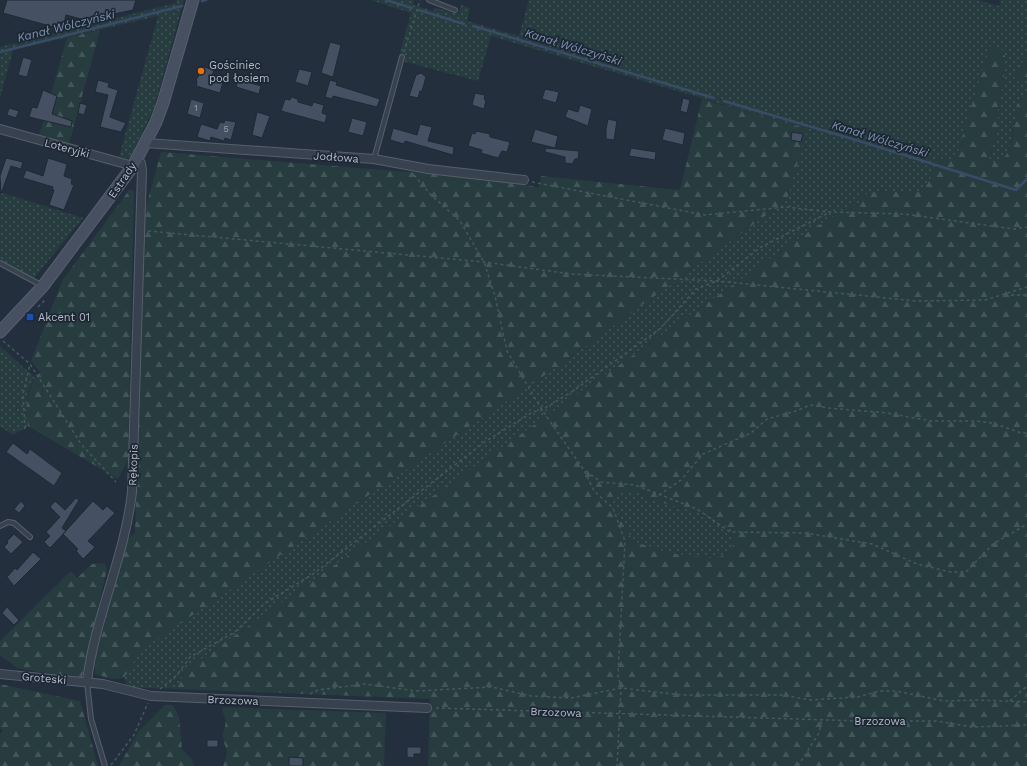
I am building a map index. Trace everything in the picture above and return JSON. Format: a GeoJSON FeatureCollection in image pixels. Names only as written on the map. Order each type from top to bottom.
{"type":"FeatureCollection","features":[{"type":"Feature","properties":{"kind":"main road","name":"Estrady"},"geometry":{"type":"LineString","coordinates":[[1,336],[43,286],[135,162],[146,142],[163,104],[193,0]]}},
{"type":"Feature","properties":{"kind":"street","name":"Loteryjki"},"geometry":{"type":"LineString","coordinates":[[0,129],[135,162]]}},
{"type":"Feature","properties":{"kind":"street","name":"Jodłowa"},"geometry":{"type":"LineString","coordinates":[[146,142],[374,159],[405,165],[524,180]]}},
{"type":"Feature","properties":{"kind":"street","name":"Rękopis"},"geometry":{"type":"LineString","coordinates":[[87,681],[99,622],[129,518],[131,504],[142,170],[141,163],[135,162]]}},
{"type":"Feature","properties":{"kind":"street","name":"Groteski"},"geometry":{"type":"LineString","coordinates":[[0,674],[87,681]]}},
{"type":"Feature","properties":{"kind":"street","name":"Brzozowa"},"geometry":{"type":"LineString","coordinates":[[87,681],[112,685],[151,696],[427,708]]}},
{"type":"Feature","properties":{"kind":"lane"},"geometry":{"type":"LineString","coordinates":[[429,0],[455,10]]}},
{"type":"Feature","properties":{"kind":"lane"},"geometry":{"type":"LineString","coordinates":[[374,159],[402,57]]}},
{"type":"Feature","properties":{"kind":"lane"},"geometry":{"type":"LineString","coordinates":[[0,263],[43,286]]}},
{"type":"Feature","properties":{"kind":"lane"},"geometry":{"type":"LineString","coordinates":[[0,526],[8,522],[14,523],[30,537]]}},
{"type":"Feature","properties":{"kind":"lane","name":"Rękopis"},"geometry":{"type":"LineString","coordinates":[[87,681],[91,719],[105,766]]}},
{"type":"Feature","properties":{"kind":"path"},"geometry":{"type":"LineString","coordinates":[[402,57],[420,0]]}},
{"type":"Feature","properties":{"kind":"path"},"geometry":{"type":"LineString","coordinates":[[405,165],[429,193],[460,221],[484,262],[495,296],[507,352],[542,410],[584,470],[594,491],[613,508],[625,541],[618,675],[621,688],[617,766]]}},
{"type":"Feature","properties":{"kind":"path"},"geometry":{"type":"LineString","coordinates":[[524,180],[705,215],[786,207],[830,212],[904,214],[1014,229],[1027,226]]}},
{"type":"Feature","properties":{"kind":"path"},"geometry":{"type":"LineString","coordinates":[[111,766],[134,735],[151,696],[177,675],[190,657],[208,649],[235,632],[264,604],[313,574],[486,441],[533,412],[542,410],[573,391],[661,328],[696,289],[717,281],[761,247],[830,212]]}},
{"type":"Feature","properties":{"kind":"path"},"geometry":{"type":"LineString","coordinates":[[140,230],[484,262],[571,274],[717,281],[916,301],[984,300],[1027,287]]}},
{"type":"Feature","properties":{"kind":"path"},"geometry":{"type":"LineString","coordinates":[[1002,295],[1027,295]]}},
{"type":"Feature","properties":{"kind":"path"},"geometry":{"type":"LineString","coordinates":[[1,336],[30,364],[81,444],[116,482]]}},
{"type":"Feature","properties":{"kind":"path"},"geometry":{"type":"LineString","coordinates":[[25,429],[23,394],[30,364]]}},
{"type":"Feature","properties":{"kind":"path"},"geometry":{"type":"LineString","coordinates":[[659,495],[681,480],[703,454],[750,433],[767,419],[796,411],[810,405],[887,413],[931,421],[975,421],[993,423],[1021,433],[1027,433]]}},
{"type":"Feature","properties":{"kind":"path"},"geometry":{"type":"LineString","coordinates":[[584,470],[602,482],[634,485],[697,509],[730,532],[806,533],[872,544],[917,564],[950,572],[966,572],[993,544],[1027,524]]}},
{"type":"Feature","properties":{"kind":"path"},"geometry":{"type":"LineString","coordinates":[[294,702],[318,690],[365,684],[416,691],[492,687],[530,696],[571,698],[621,688],[682,695],[783,695],[810,700],[857,697],[880,691],[896,691],[944,701],[978,700],[1027,702]]}},
{"type":"Feature","properties":{"kind":"path"},"geometry":{"type":"LineString","coordinates":[[1010,701],[1027,686]]}},
{"type":"Feature","properties":{"kind":"path","name":"Brzozowa"},"geometry":{"type":"LineString","coordinates":[[427,708],[619,715],[937,721],[972,727],[1027,725]]}},
{"type":"Feature","properties":{"kind":"path"},"geometry":{"type":"LineString","coordinates":[[798,766],[819,732],[822,720]]}},
{"type":"Feature","properties":{"kind":"green space"},"geometry":{"type":"Polygon","coordinates":[[[177,0],[184,0],[154,108],[130,158],[119,157],[158,16],[13,50],[0,98],[0,47],[176,3],[177,0]]]}},
{"type":"Feature","properties":{"kind":"green space"},"geometry":{"type":"Polygon","coordinates":[[[371,0],[414,0],[413,5],[434,11],[435,8],[458,14],[461,5],[470,8],[467,21],[519,36],[529,0],[977,0],[999,6],[1001,0],[1027,0],[1027,57],[1017,68],[1023,81],[1027,78],[1027,97],[1021,104],[1017,114],[1009,149],[1005,157],[998,162],[988,162],[998,125],[998,109],[1005,71],[955,162],[939,158],[931,178],[921,190],[916,193],[871,191],[861,198],[859,206],[808,232],[197,662],[186,671],[176,689],[128,687],[124,678],[140,650],[561,364],[787,200],[806,129],[491,36],[478,81],[398,60],[411,13],[371,0]]]}},
{"type":"Feature","properties":{"kind":"green space"},"geometry":{"type":"Polygon","coordinates":[[[100,30],[69,144],[39,136],[67,38],[100,30]]]}},
{"type":"Feature","properties":{"kind":"green space"},"geometry":{"type":"Polygon","coordinates":[[[989,46],[1003,50],[1005,57],[1005,71],[998,109],[998,125],[988,162],[997,162],[1004,159],[1012,142],[1017,104],[1027,97],[1027,766],[428,766],[430,699],[176,689],[186,671],[197,662],[808,232],[850,205],[859,206],[861,198],[871,191],[916,193],[928,182],[933,174],[939,158],[955,162],[989,46]],[[617,491],[610,500],[633,541],[668,553],[716,559],[733,549],[731,529],[711,515],[654,501],[636,492],[617,491]]]}},
{"type":"Feature","properties":{"kind":"green space"},"geometry":{"type":"Polygon","coordinates":[[[1027,57],[1027,78],[1019,82],[1014,80],[1017,68],[1027,57]]]}},
{"type":"Feature","properties":{"kind":"green space"},"geometry":{"type":"Polygon","coordinates":[[[702,99],[807,129],[787,200],[561,364],[141,650],[124,678],[112,679],[95,674],[96,657],[126,540],[135,533],[145,210],[161,152],[507,180],[539,188],[541,176],[680,190],[702,99]]]}},
{"type":"Feature","properties":{"kind":"green space"},"geometry":{"type":"Polygon","coordinates":[[[130,189],[134,192],[128,460],[118,479],[28,426],[26,411],[29,391],[40,372],[31,361],[62,281],[130,189]]]}},
{"type":"Feature","properties":{"kind":"green space"},"geometry":{"type":"Polygon","coordinates":[[[0,192],[83,218],[34,278],[0,260],[0,192]]]}},
{"type":"Feature","properties":{"kind":"green space"},"geometry":{"type":"Polygon","coordinates":[[[0,346],[35,378],[29,389],[27,401],[26,414],[28,426],[13,435],[0,426],[0,346]]]}},
{"type":"Feature","properties":{"kind":"green space"},"geometry":{"type":"Polygon","coordinates":[[[617,491],[636,492],[654,501],[711,515],[731,529],[733,549],[716,559],[668,553],[633,541],[610,500],[617,491]]]}},
{"type":"Feature","properties":{"kind":"green space"},"geometry":{"type":"Polygon","coordinates":[[[105,563],[107,569],[82,677],[58,675],[17,668],[0,655],[0,641],[71,571],[77,578],[92,564],[105,563]]]}},
{"type":"Feature","properties":{"kind":"green space"},"geometry":{"type":"Polygon","coordinates":[[[0,684],[80,701],[98,766],[0,766],[0,734],[3,731],[0,728],[0,684]]]}},
{"type":"Feature","properties":{"kind":"green space"},"geometry":{"type":"Polygon","coordinates":[[[165,705],[173,705],[179,717],[182,749],[192,760],[194,766],[119,766],[138,732],[165,705]]]}},
{"type":"Feature","properties":{"kind":"green space"},"geometry":{"type":"Polygon","coordinates":[[[223,707],[386,713],[384,766],[223,766],[227,753],[223,735],[226,723],[223,707]]]}},
{"type":"Feature","properties":{"kind":"building"},"geometry":{"type":"Polygon","coordinates":[[[7,0],[136,0],[133,10],[85,20],[66,15],[64,23],[58,22],[57,28],[3,13],[7,0]]]}},
{"type":"Feature","properties":{"kind":"building"},"geometry":{"type":"Polygon","coordinates":[[[330,42],[341,45],[333,77],[321,73],[330,42]]]}},
{"type":"Feature","properties":{"kind":"building"},"geometry":{"type":"Polygon","coordinates":[[[23,57],[32,60],[27,77],[18,75],[23,57]]]}},
{"type":"Feature","properties":{"kind":"building"},"geometry":{"type":"Polygon","coordinates":[[[201,66],[214,70],[211,79],[223,82],[220,93],[196,86],[196,79],[201,66]]]}},
{"type":"Feature","properties":{"kind":"building"},"geometry":{"type":"Polygon","coordinates":[[[299,69],[312,72],[308,86],[295,82],[299,69]]]}},
{"type":"Feature","properties":{"kind":"building"},"geometry":{"type":"Polygon","coordinates":[[[421,73],[426,77],[422,91],[420,91],[418,98],[409,96],[416,75],[421,73]]]}},
{"type":"Feature","properties":{"kind":"building"},"geometry":{"type":"Polygon","coordinates":[[[238,79],[261,86],[259,94],[236,87],[238,79]]]}},
{"type":"Feature","properties":{"kind":"building"},"geometry":{"type":"Polygon","coordinates":[[[98,80],[109,83],[108,87],[118,90],[110,117],[126,123],[121,132],[100,127],[108,95],[95,92],[98,80]]]}},
{"type":"Feature","properties":{"kind":"building"},"geometry":{"type":"Polygon","coordinates":[[[330,80],[337,82],[336,85],[380,99],[377,107],[333,96],[332,99],[325,97],[330,80]]]}},
{"type":"Feature","properties":{"kind":"building"},"geometry":{"type":"Polygon","coordinates":[[[545,89],[559,92],[556,103],[542,99],[545,89]]]}},
{"type":"Feature","properties":{"kind":"building"},"geometry":{"type":"Polygon","coordinates":[[[43,90],[57,96],[52,114],[72,121],[71,127],[29,117],[32,107],[37,108],[43,90]]]}},
{"type":"Feature","properties":{"kind":"building"},"geometry":{"type":"Polygon","coordinates":[[[475,93],[485,95],[484,99],[486,100],[484,109],[472,105],[475,93]]]}},
{"type":"Feature","properties":{"kind":"building"},"geometry":{"type":"Polygon","coordinates":[[[291,97],[298,99],[298,102],[312,106],[313,102],[324,105],[322,113],[327,115],[325,123],[281,111],[285,99],[290,100],[291,97]]]}},
{"type":"Feature","properties":{"kind":"building"},"geometry":{"type":"Polygon","coordinates":[[[683,98],[690,100],[687,113],[680,111],[683,98]]]}},
{"type":"Feature","properties":{"kind":"building"},"geometry":{"type":"Polygon","coordinates":[[[191,99],[204,103],[200,118],[187,114],[191,99]]]}},
{"type":"Feature","properties":{"kind":"building"},"geometry":{"type":"Polygon","coordinates":[[[80,103],[87,105],[84,115],[78,113],[80,103]]]}},
{"type":"Feature","properties":{"kind":"building"},"geometry":{"type":"Polygon","coordinates":[[[580,105],[592,109],[588,126],[565,117],[568,109],[578,112],[580,105]]]}},
{"type":"Feature","properties":{"kind":"building"},"geometry":{"type":"Polygon","coordinates":[[[9,108],[19,111],[16,118],[7,115],[9,108]]]}},
{"type":"Feature","properties":{"kind":"building"},"geometry":{"type":"Polygon","coordinates":[[[257,112],[270,116],[262,138],[252,135],[257,112]]]}},
{"type":"Feature","properties":{"kind":"building"},"geometry":{"type":"Polygon","coordinates":[[[352,118],[367,122],[363,136],[348,132],[352,118]]]}},
{"type":"Feature","properties":{"kind":"building"},"geometry":{"type":"Polygon","coordinates":[[[608,119],[617,121],[614,140],[606,139],[608,119]]]}},
{"type":"Feature","properties":{"kind":"building"},"geometry":{"type":"Polygon","coordinates":[[[225,120],[236,122],[231,140],[225,138],[224,141],[211,137],[210,141],[197,137],[201,124],[217,129],[220,122],[224,123],[225,120]]]}},
{"type":"Feature","properties":{"kind":"building"},"geometry":{"type":"Polygon","coordinates":[[[420,124],[432,127],[428,141],[454,147],[453,155],[405,141],[404,144],[390,140],[393,128],[417,135],[420,124]]]}},
{"type":"Feature","properties":{"kind":"building"},"geometry":{"type":"Polygon","coordinates":[[[665,128],[685,133],[683,145],[662,140],[665,128]]]}},
{"type":"Feature","properties":{"kind":"building"},"geometry":{"type":"Polygon","coordinates":[[[535,129],[558,136],[555,148],[531,142],[535,129]]]}},
{"type":"Feature","properties":{"kind":"building"},"geometry":{"type":"Polygon","coordinates":[[[476,131],[490,134],[490,137],[510,142],[507,152],[502,151],[498,158],[481,153],[482,150],[468,146],[472,133],[475,134],[476,131]]]}},
{"type":"Feature","properties":{"kind":"building"},"geometry":{"type":"Polygon","coordinates":[[[792,132],[803,134],[801,142],[791,140],[792,132]]]}},
{"type":"Feature","properties":{"kind":"building"},"geometry":{"type":"Polygon","coordinates":[[[546,148],[579,151],[578,159],[575,159],[572,164],[565,163],[565,157],[545,152],[546,148]]]}},
{"type":"Feature","properties":{"kind":"building"},"geometry":{"type":"Polygon","coordinates":[[[631,148],[656,152],[655,160],[629,156],[631,148]]]}},
{"type":"Feature","properties":{"kind":"building"},"geometry":{"type":"Polygon","coordinates":[[[6,158],[23,162],[21,169],[11,166],[1,194],[0,176],[6,158]]]}},
{"type":"Feature","properties":{"kind":"building"},"geometry":{"type":"Polygon","coordinates":[[[48,158],[67,164],[64,176],[72,179],[71,184],[74,185],[64,210],[49,205],[54,190],[52,189],[53,187],[23,178],[26,170],[43,176],[48,158]]]}},
{"type":"Feature","properties":{"kind":"building"},"geometry":{"type":"Polygon","coordinates":[[[13,443],[27,454],[30,449],[62,473],[54,486],[6,452],[13,443]]]}},
{"type":"Feature","properties":{"kind":"building"},"geometry":{"type":"Polygon","coordinates":[[[76,498],[79,500],[62,528],[66,531],[50,548],[44,542],[50,536],[46,532],[60,517],[50,507],[55,501],[65,510],[76,498]]]}},
{"type":"Feature","properties":{"kind":"building"},"geometry":{"type":"Polygon","coordinates":[[[21,501],[25,506],[19,513],[14,509],[21,501]]]}},
{"type":"Feature","properties":{"kind":"building"},"geometry":{"type":"Polygon","coordinates":[[[93,501],[103,510],[107,506],[115,513],[88,541],[95,547],[83,559],[76,551],[78,549],[63,534],[93,501]]]}},
{"type":"Feature","properties":{"kind":"building"},"geometry":{"type":"Polygon","coordinates":[[[14,534],[23,542],[11,554],[4,547],[8,543],[7,541],[14,534]]]}},
{"type":"Feature","properties":{"kind":"building"},"geometry":{"type":"Polygon","coordinates":[[[33,552],[41,559],[14,586],[7,577],[15,568],[17,570],[33,552]]]}},
{"type":"Feature","properties":{"kind":"building"},"geometry":{"type":"Polygon","coordinates":[[[7,607],[19,620],[14,625],[2,613],[7,607]]]}},
{"type":"Feature","properties":{"kind":"building"},"geometry":{"type":"Polygon","coordinates":[[[207,740],[218,740],[218,747],[207,747],[207,740]]]}},
{"type":"Feature","properties":{"kind":"building"},"geometry":{"type":"Polygon","coordinates":[[[407,747],[421,747],[421,754],[414,754],[414,758],[407,757],[407,747]]]}},
{"type":"Feature","properties":{"kind":"building"},"geometry":{"type":"Polygon","coordinates":[[[289,757],[303,758],[303,766],[289,766],[289,757]]]}},
{"type":"Feature","properties":{"kind":"waterway","name":"Kanał Wólczyński"},"geometry":{"type":"LineString","coordinates":[[202,1],[206,0]]}},
{"type":"Feature","properties":{"kind":"waterway","name":"Kanał Wólczyński"},"geometry":{"type":"LineString","coordinates":[[386,0],[412,8]]}},
{"type":"Feature","properties":{"kind":"waterway","name":"Kanał Wólczyński"},"geometry":{"type":"LineString","coordinates":[[0,52],[182,6]]}},
{"type":"Feature","properties":{"kind":"waterway","name":"Kanał Wólczyński"},"geometry":{"type":"LineString","coordinates":[[419,10],[464,24]]}},
{"type":"Feature","properties":{"kind":"waterway","name":"Kanał Wólczyński"},"geometry":{"type":"LineString","coordinates":[[473,26],[714,98]]}},
{"type":"Feature","properties":{"kind":"waterway","name":"Kanał Wólczyński"},"geometry":{"type":"LineString","coordinates":[[724,101],[1016,190],[1027,179]]}},
{"type":"Feature","properties":{"kind":"place","name":"Gościniec pod łosiem"},"geometry":{"type":"Point","coordinates":[201,71]}},
{"type":"Feature","properties":{"kind":"place","name":"Akcent 01"},"geometry":{"type":"Point","coordinates":[30,317]}}]}
